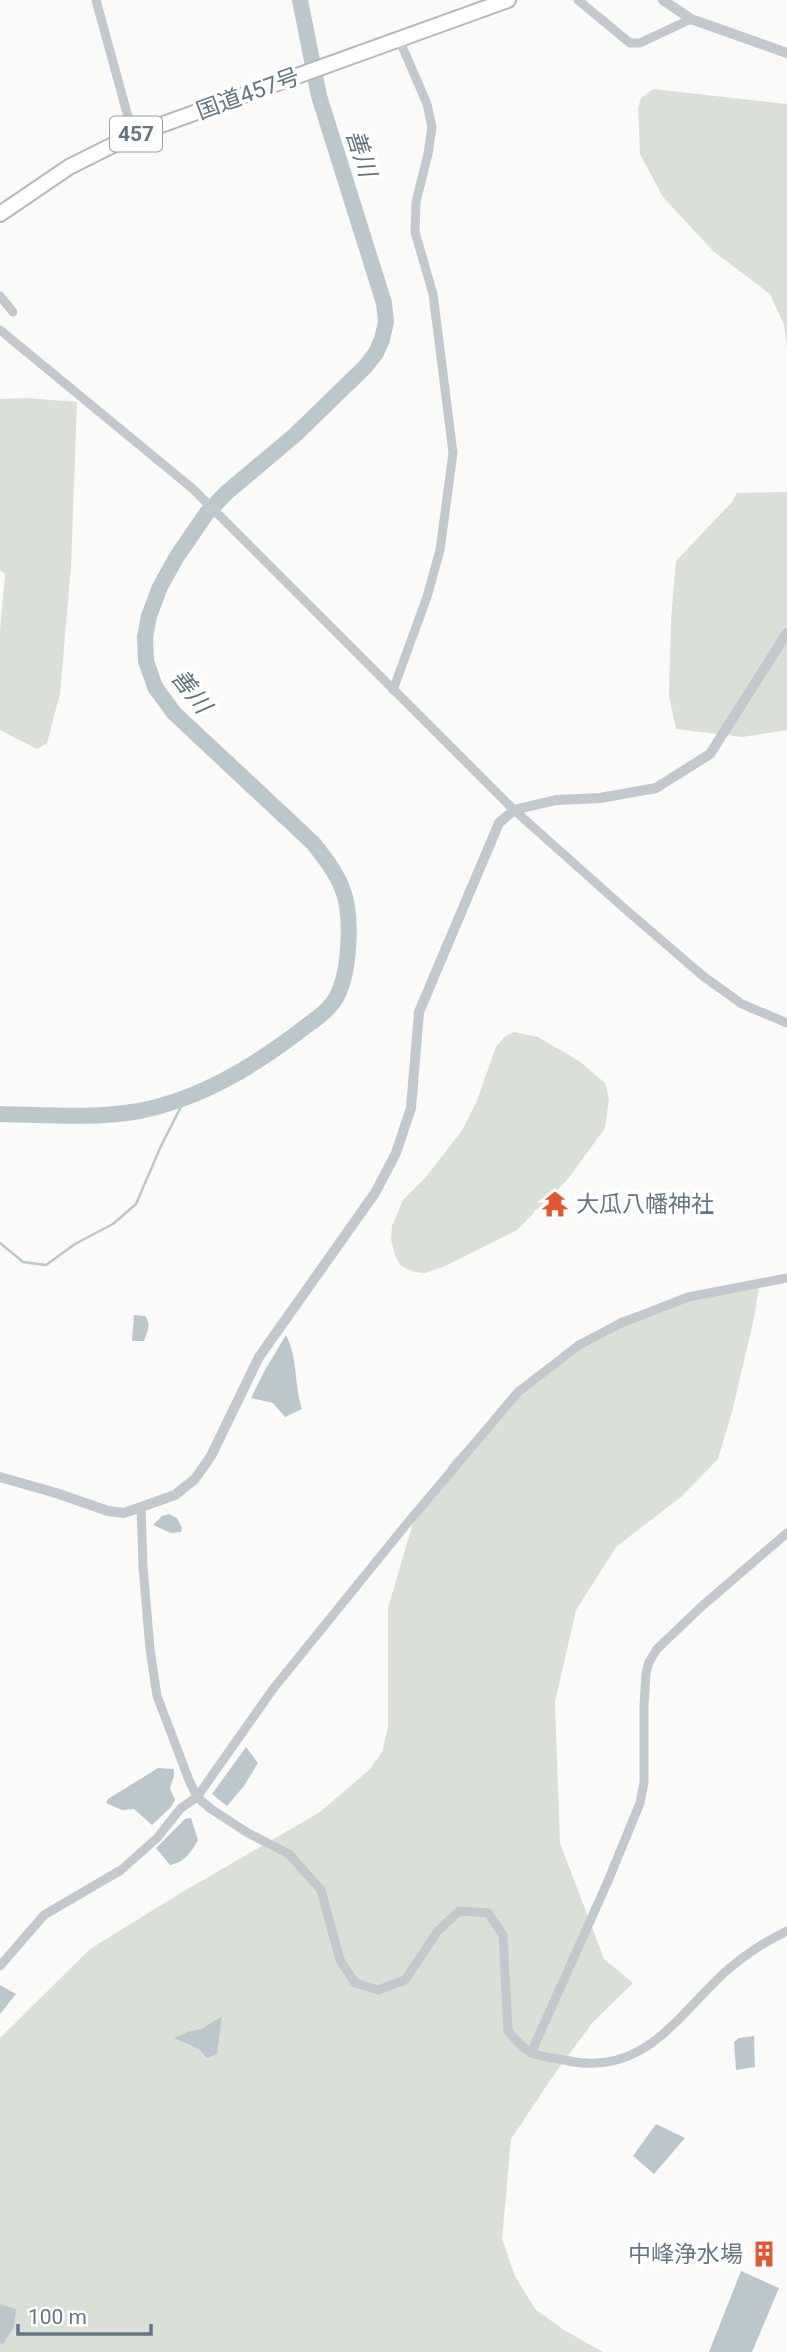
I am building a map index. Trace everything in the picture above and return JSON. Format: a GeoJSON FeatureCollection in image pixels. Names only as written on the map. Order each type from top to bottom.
{"type":"FeatureCollection","features":[{"type":"Feature","properties":{"kind":"highway","name":"国道457号"},"geometry":{"type":"LineString","coordinates":[[0,214],[69,167],[133,135],[508,0]]}},
{"type":"Feature","properties":{"kind":"street"},"geometry":{"type":"LineString","coordinates":[[96,0],[133,135]]}},
{"type":"Feature","properties":{"kind":"street"},"geometry":{"type":"LineString","coordinates":[[578,0],[630,43],[640,43],[691,19]]}},
{"type":"Feature","properties":{"kind":"street"},"geometry":{"type":"LineString","coordinates":[[663,0],[691,19],[787,53]]}},
{"type":"Feature","properties":{"kind":"street"},"geometry":{"type":"LineString","coordinates":[[393,690],[427,597],[440,550],[453,453],[433,294],[415,232],[416,202],[432,127],[427,104],[399,39]]}},
{"type":"Feature","properties":{"kind":"street"},"geometry":{"type":"LineString","coordinates":[[0,296],[13,312]]}},
{"type":"Feature","properties":{"kind":"street"},"geometry":{"type":"LineString","coordinates":[[0,330],[193,489],[514,810],[703,976],[742,1004],[787,1023]]}},
{"type":"Feature","properties":{"kind":"street"},"geometry":{"type":"LineString","coordinates":[[0,1477],[108,1511],[124,1513],[175,1495],[195,1479],[211,1456],[259,1357],[375,1193],[396,1153],[411,1108],[419,1012],[499,823],[514,810],[556,800],[600,798],[656,788],[710,754],[787,633]]}},
{"type":"Feature","properties":{"kind":"street"},"geometry":{"type":"LineString","coordinates":[[0,1966],[44,1914],[121,1870],[157,1838],[181,1808],[197,1797],[273,1689],[405,1526],[519,1392],[579,1345],[619,1324],[688,1297],[787,1278]]}},
{"type":"Feature","properties":{"kind":"street"},"geometry":{"type":"LineString","coordinates":[[141,1507],[149,1638],[158,1696],[189,1780],[197,1797],[211,1809],[248,1833],[289,1854],[321,1890],[340,1960],[355,1983],[378,1990],[405,1980],[437,1932],[459,1911],[488,1913],[503,1935],[508,2031],[531,2053],[582,2064],[619,2062],[650,2045],[681,2018],[726,1971],[766,1941],[787,1931]]}},
{"type":"Feature","properties":{"kind":"street"},"geometry":{"type":"LineString","coordinates":[[531,2053],[640,1803],[644,1782],[644,1705],[649,1662],[657,1649],[701,1607],[787,1533]]}},
{"type":"Feature","properties":{"kind":"shaded area"},"geometry":{"type":"Polygon","coordinates":[[[653,89],[787,104],[787,347],[784,325],[770,294],[713,251],[663,197],[640,154],[638,108],[641,98],[653,89]]]}},
{"type":"Feature","properties":{"kind":"shaded area"},"geometry":{"type":"Polygon","coordinates":[[[0,399],[77,402],[71,566],[60,694],[47,743],[37,749],[0,730],[0,631],[5,574],[0,570],[0,399]]]}},
{"type":"Feature","properties":{"kind":"shaded area"},"geometry":{"type":"Polygon","coordinates":[[[787,492],[787,730],[742,737],[676,729],[669,696],[676,561],[732,502],[737,493],[787,492]]]}},
{"type":"Feature","properties":{"kind":"shaded area"},"geometry":{"type":"Polygon","coordinates":[[[514,1032],[538,1037],[579,1061],[605,1083],[609,1099],[605,1128],[568,1179],[517,1230],[443,1267],[425,1273],[414,1272],[401,1266],[394,1253],[392,1226],[403,1200],[426,1177],[463,1129],[476,1103],[496,1047],[504,1037],[514,1032]]]}},
{"type":"Feature","properties":{"kind":"shaded area"},"geometry":{"type":"Polygon","coordinates":[[[759,1287],[732,1412],[718,1459],[682,1496],[616,1547],[576,1610],[555,1702],[560,1843],[604,1959],[633,1983],[593,2022],[511,2139],[502,2239],[515,2276],[535,2309],[564,2330],[603,2352],[0,2352],[0,2038],[90,1949],[320,1812],[370,1769],[382,1752],[388,1727],[388,1608],[412,1526],[452,1461],[538,1373],[619,1318],[694,1293],[759,1287]]]}},
{"type":"Feature","properties":{"kind":"shaded area"},"geometry":{"type":"Polygon","coordinates":[[[134,1315],[145,1316],[147,1319],[148,1329],[144,1341],[132,1341],[134,1315]]]}},
{"type":"Feature","properties":{"kind":"shaded area"},"geometry":{"type":"Polygon","coordinates":[[[286,1335],[302,1409],[285,1417],[273,1403],[251,1398],[286,1335]]]}},
{"type":"Feature","properties":{"kind":"shaded area"},"geometry":{"type":"Polygon","coordinates":[[[169,1514],[177,1518],[181,1532],[171,1533],[153,1525],[162,1516],[169,1514]]]}},
{"type":"Feature","properties":{"kind":"shaded area"},"geometry":{"type":"Polygon","coordinates":[[[246,1747],[258,1763],[227,1806],[212,1794],[246,1747]]]}},
{"type":"Feature","properties":{"kind":"shaded area"},"geometry":{"type":"Polygon","coordinates":[[[158,1768],[174,1769],[170,1788],[175,1800],[152,1825],[134,1809],[122,1810],[106,1803],[108,1799],[158,1768]]]}},
{"type":"Feature","properties":{"kind":"shaded area"},"geometry":{"type":"Polygon","coordinates":[[[191,1818],[198,1840],[190,1853],[170,1865],[156,1848],[185,1819],[191,1818]]]}},
{"type":"Feature","properties":{"kind":"shaded area"},"geometry":{"type":"Polygon","coordinates":[[[0,1985],[16,1994],[0,2014],[0,1985]]]}},
{"type":"Feature","properties":{"kind":"shaded area"},"geometry":{"type":"Polygon","coordinates":[[[222,2016],[217,2054],[207,2058],[199,2049],[174,2038],[202,2029],[222,2016]]]}},
{"type":"Feature","properties":{"kind":"shaded area"},"geometry":{"type":"Polygon","coordinates":[[[754,2036],[755,2067],[736,2070],[734,2042],[739,2038],[754,2036]]]}},
{"type":"Feature","properties":{"kind":"shaded area"},"geometry":{"type":"Polygon","coordinates":[[[656,2124],[685,2138],[654,2174],[633,2156],[656,2124]]]}},
{"type":"Feature","properties":{"kind":"shaded area"},"geometry":{"type":"Polygon","coordinates":[[[741,2271],[779,2288],[752,2352],[709,2352],[741,2271]]]}},
{"type":"Feature","properties":{"kind":"shaded area"},"geometry":{"type":"Polygon","coordinates":[[[0,2304],[16,2309],[14,2327],[3,2344],[0,2343],[0,2304]]]}},
{"type":"Feature","properties":{"kind":"waterway","name":"善川"},"geometry":{"type":"LineString","coordinates":[[0,1114],[105,1115],[139,1111],[184,1098],[227,1079],[286,1041],[330,1006],[341,987],[347,959],[348,913],[342,888],[333,870],[313,843],[174,713],[155,687],[146,661],[145,637],[149,616],[160,587],[206,514],[226,493],[295,435],[365,367],[376,353],[382,339],[386,322],[384,303],[319,96],[300,0]]}},
{"type":"Feature","properties":{"kind":"waterway"},"geometry":{"type":"LineString","coordinates":[[0,1243],[23,1262],[46,1265],[75,1244],[113,1224],[136,1204],[186,1097]]}},
{"type":"Feature","properties":{"kind":"place","name":"大瓜八幡神社"},"geometry":{"type":"Point","coordinates":[555,1204]}},
{"type":"Feature","properties":{"kind":"place","name":"中峰浄水場"},"geometry":{"type":"Point","coordinates":[764,2254]}}]}
